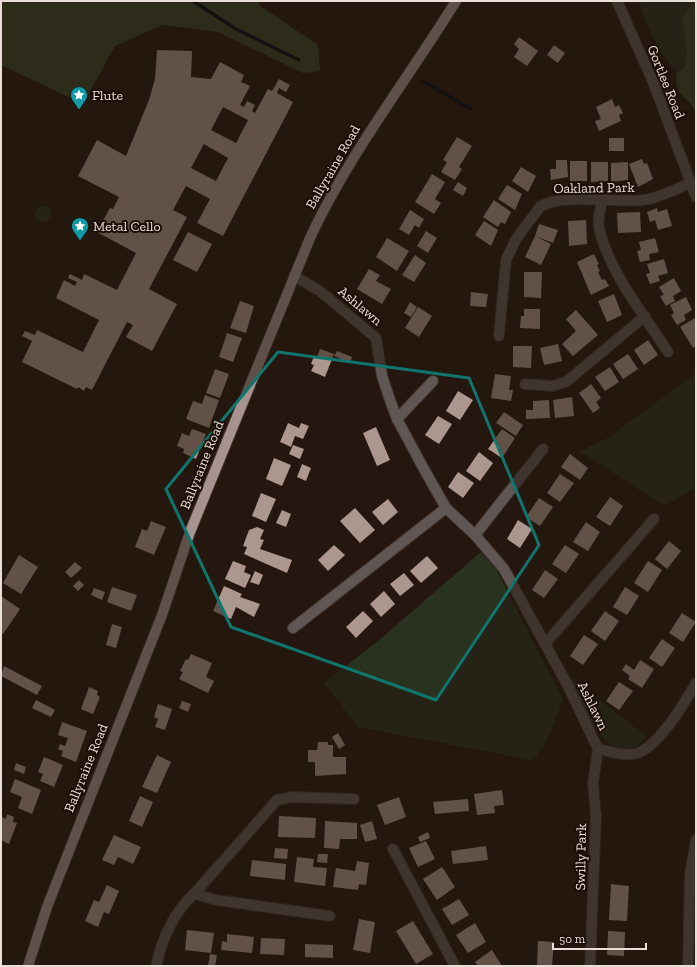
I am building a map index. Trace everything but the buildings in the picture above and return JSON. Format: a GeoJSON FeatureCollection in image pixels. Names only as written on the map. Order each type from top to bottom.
{"type":"FeatureCollection","features":[{"type":"Feature","properties":{"kind":"main road","name":"Ballyraine Road"},"geometry":{"type":"LineString","coordinates":[[28,966],[47,907],[162,615],[190,532],[294,276],[325,205],[366,137],[456,1]]}},
{"type":"Feature","properties":{"kind":"street","name":"Gortlee Road"},"geometry":{"type":"LineString","coordinates":[[617,1],[653,82],[696,197]]}},
{"type":"Feature","properties":{"kind":"street","name":"Oakland Park"},"geometry":{"type":"LineString","coordinates":[[499,336],[506,260],[509,251],[545,203],[562,201],[649,200],[690,183]]}},
{"type":"Feature","properties":{"kind":"street"},"geometry":{"type":"LineString","coordinates":[[602,200],[598,226],[608,254],[629,294],[668,352]]}},
{"type":"Feature","properties":{"kind":"street","name":"Ashlawn"},"geometry":{"type":"LineString","coordinates":[[294,276],[320,291],[376,338],[382,376],[398,419],[446,508],[474,535],[504,569],[568,686],[598,749],[625,754],[645,750],[685,702],[696,683]]}},
{"type":"Feature","properties":{"kind":"street"},"geometry":{"type":"LineString","coordinates":[[525,384],[552,386],[566,382],[645,316]]}},
{"type":"Feature","properties":{"kind":"street"},"geometry":{"type":"LineString","coordinates":[[398,419],[433,381]]}},
{"type":"Feature","properties":{"kind":"street"},"geometry":{"type":"LineString","coordinates":[[474,535],[543,449]]}},
{"type":"Feature","properties":{"kind":"street"},"geometry":{"type":"LineString","coordinates":[[293,628],[446,508]]}},
{"type":"Feature","properties":{"kind":"street"},"geometry":{"type":"LineString","coordinates":[[545,644],[654,519]]}},
{"type":"Feature","properties":{"kind":"street","name":"Swilly Park"},"geometry":{"type":"LineString","coordinates":[[590,966],[596,816],[593,783],[598,749]]}},
{"type":"Feature","properties":{"kind":"street"},"geometry":{"type":"LineString","coordinates":[[156,966],[160,950],[170,925],[184,903],[194,894],[276,800],[292,797],[354,799]]}},
{"type":"Feature","properties":{"kind":"street"},"geometry":{"type":"LineString","coordinates":[[688,966],[690,874],[696,840]]}},
{"type":"Feature","properties":{"kind":"street"},"geometry":{"type":"LineString","coordinates":[[393,849],[455,966]]}},
{"type":"Feature","properties":{"kind":"street"},"geometry":{"type":"LineString","coordinates":[[194,894],[216,900],[330,916]]}},
{"type":"Feature","properties":{"kind":"highlighted area"},"geometry":{"type":"Polygon","coordinates":[[[278,352],[469,378],[539,545],[436,700],[231,627],[166,489],[278,352]]]}},
{"type":"Feature","properties":{"kind":"green space"},"geometry":{"type":"Polygon","coordinates":[[[1,1],[258,1],[260,6],[318,45],[320,71],[303,73],[218,32],[162,25],[115,46],[83,104],[1,65],[1,1]]]}},
{"type":"Feature","properties":{"kind":"green space"},"geometry":{"type":"Polygon","coordinates":[[[638,1],[695,1],[690,6],[684,34],[687,54],[684,69],[677,72],[658,47],[638,1]]]}},
{"type":"Feature","properties":{"kind":"green space"},"geometry":{"type":"Polygon","coordinates":[[[695,1],[696,113],[679,91],[676,80],[677,72],[684,69],[687,54],[682,18],[695,1]]]}},
{"type":"Feature","properties":{"kind":"green space"},"geometry":{"type":"Polygon","coordinates":[[[43,206],[49,208],[51,214],[49,220],[43,222],[37,220],[35,214],[37,208],[43,206]]]}},
{"type":"Feature","properties":{"kind":"green space"},"geometry":{"type":"Polygon","coordinates":[[[696,373],[696,487],[664,506],[580,451],[608,438],[696,373]]]}},
{"type":"Feature","properties":{"kind":"green space"},"geometry":{"type":"Polygon","coordinates":[[[481,552],[496,569],[563,700],[541,750],[531,761],[358,727],[324,683],[379,640],[481,552]]]}},
{"type":"Feature","properties":{"kind":"green space"},"geometry":{"type":"Polygon","coordinates":[[[566,674],[647,737],[639,745],[633,748],[621,748],[610,743],[591,723],[566,674]]]}},
{"type":"Feature","properties":{"kind":"waterway"},"geometry":{"type":"LineString","coordinates":[[193,1],[236,29],[299,60]]}},
{"type":"Feature","properties":{"kind":"waterway"},"geometry":{"type":"LineString","coordinates":[[423,81],[471,109]]}},
{"type":"Feature","properties":{"kind":"place","name":"Flute"},"geometry":{"type":"Point","coordinates":[79,110]}},
{"type":"Feature","properties":{"kind":"place","name":"Metal Cello"},"geometry":{"type":"Point","coordinates":[80,241]}}]}
